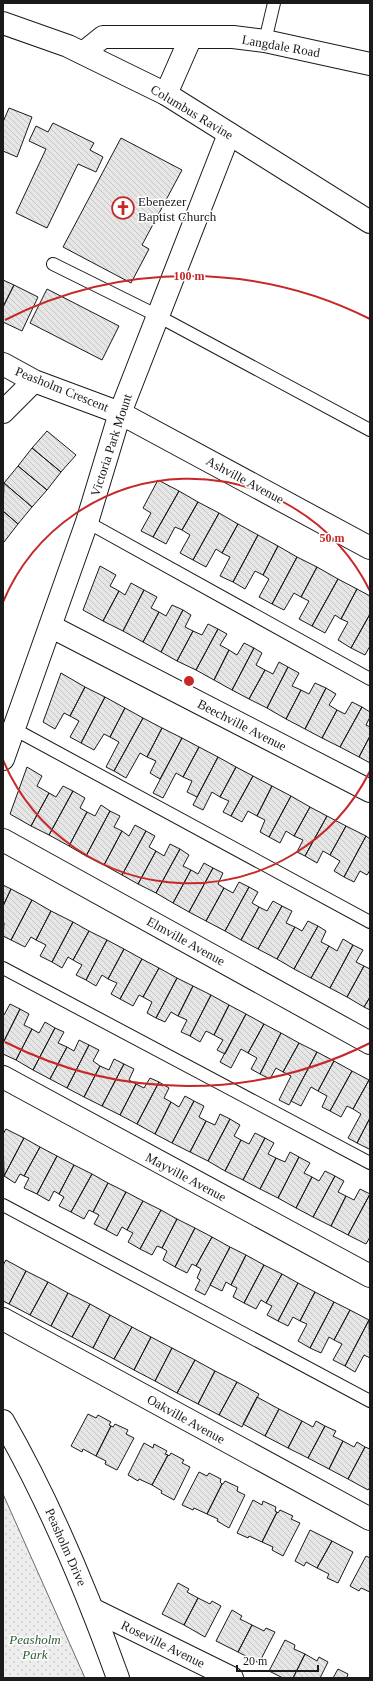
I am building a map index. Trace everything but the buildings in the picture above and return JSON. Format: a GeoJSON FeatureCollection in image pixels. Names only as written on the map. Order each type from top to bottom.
{"type":"FeatureCollection","features":[{"type":"Feature","properties":{"kind":"street","name":"Columbus Ravine"},"geometry":{"type":"LineString","coordinates":[[3,23],[68,46],[166,94],[370,222]]}},
{"type":"Feature","properties":{"kind":"street","name":"Langdale Road"},"geometry":{"type":"LineString","coordinates":[[83,53],[103,37],[233,37],[265,41],[370,64]]}},
{"type":"Feature","properties":{"kind":"street"},"geometry":{"type":"LineString","coordinates":[[166,94],[191,37]]}},
{"type":"Feature","properties":{"kind":"street","name":"Victoria Park Mount"},"geometry":{"type":"LineString","coordinates":[[3,759],[86,522],[120,413],[229,134]]}},
{"type":"Feature","properties":{"kind":"street","name":"Peasholm Crescent"},"geometry":{"type":"LineString","coordinates":[[3,364],[34,381],[120,413]]}},
{"type":"Feature","properties":{"kind":"street"},"geometry":{"type":"LineString","coordinates":[[3,412],[34,381]]}},
{"type":"Feature","properties":{"kind":"street","name":"Ashville Avenue"},"geometry":{"type":"LineString","coordinates":[[120,413],[370,548]]}},
{"type":"Feature","properties":{"kind":"street","name":"Beechville Avenue"},"geometry":{"type":"LineString","coordinates":[[50,626],[370,790]]}},
{"type":"Feature","properties":{"kind":"street","name":"Elmville Avenue"},"geometry":{"type":"LineString","coordinates":[[3,840],[370,1043]]}},
{"type":"Feature","properties":{"kind":"street","name":"Mayville Avenue"},"geometry":{"type":"LineString","coordinates":[[3,1077],[370,1276]]}},
{"type":"Feature","properties":{"kind":"street","name":"Oakville Avenue"},"geometry":{"type":"LineString","coordinates":[[3,1319],[370,1519]]}},
{"type":"Feature","properties":{"kind":"street","name":"Peasholm Drive"},"geometry":{"type":"LineString","coordinates":[[3,1421],[44,1497],[94,1610],[118,1678]]}},
{"type":"Feature","properties":{"kind":"street","name":"Roseville Avenue"},"geometry":{"type":"LineString","coordinates":[[94,1610],[232,1678]]}},
{"type":"Feature","properties":{"kind":"lane"},"geometry":{"type":"LineString","coordinates":[[265,41],[274,3]]}},
{"type":"Feature","properties":{"kind":"lane"},"geometry":{"type":"LineString","coordinates":[[53,264],[158,316],[370,430]]}},
{"type":"Feature","properties":{"kind":"lane"},"geometry":{"type":"LineString","coordinates":[[86,522],[370,679]]}},
{"type":"Feature","properties":{"kind":"lane"},"geometry":{"type":"LineString","coordinates":[[14,729],[370,922]]}},
{"type":"Feature","properties":{"kind":"lane"},"geometry":{"type":"LineString","coordinates":[[3,968],[370,1163]]}},
{"type":"Feature","properties":{"kind":"lane"},"geometry":{"type":"LineString","coordinates":[[3,1205],[370,1401]]}},
{"type":"Feature","properties":{"kind":"green space","name":"Peasholm Park"},"geometry":{"type":"Polygon","coordinates":[[[3,1494],[85,1678],[3,1678],[3,1494]]]}},
{"type":"Feature","properties":{"kind":"place","name":"Ebenezer Baptist Church"},"geometry":{"type":"Point","coordinates":[123,208]}}]}
